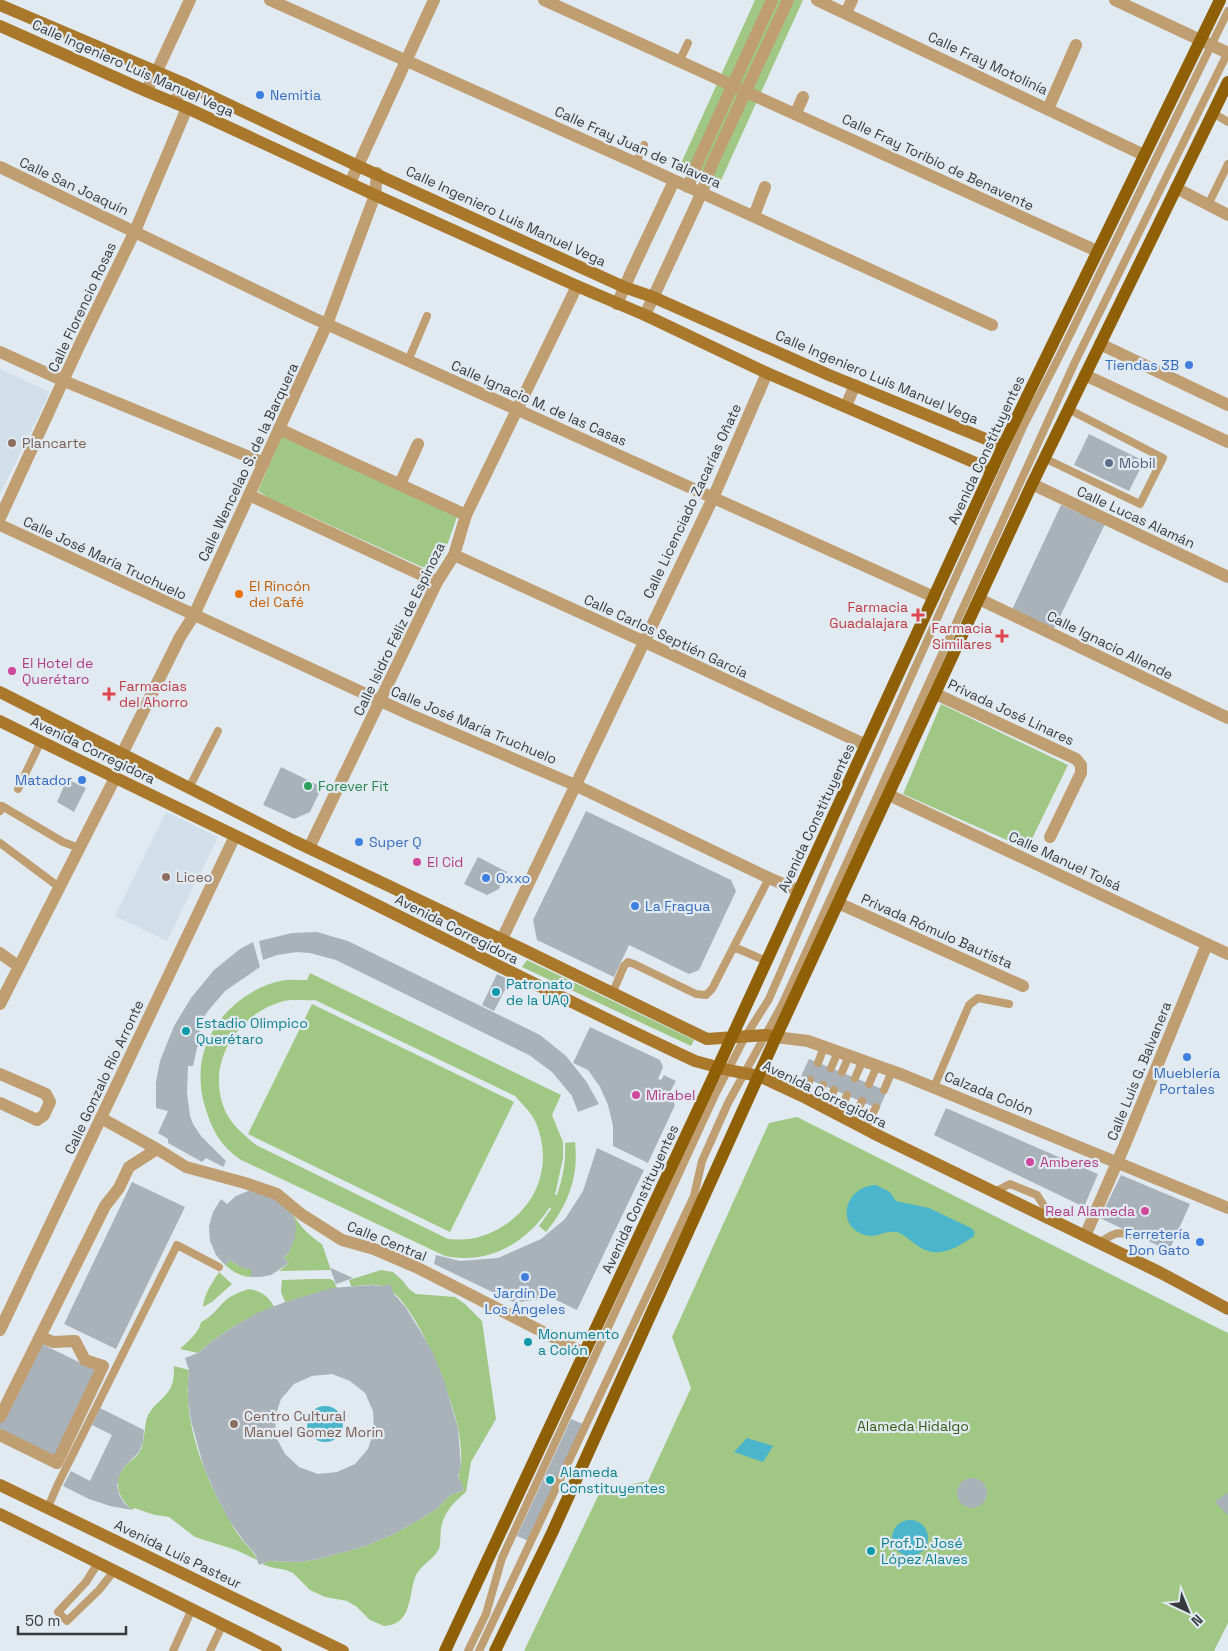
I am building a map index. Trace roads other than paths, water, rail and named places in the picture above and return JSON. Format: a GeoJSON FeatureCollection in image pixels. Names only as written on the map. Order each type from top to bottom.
{"type":"FeatureCollection","features":[{"type":"Feature","properties":{"kind":"main road","name":"Avenida Constituyentes"},"geometry":{"type":"LineString","coordinates":[[445,1651],[584,1353],[722,1069],[731,1037],[1003,446],[1144,155],[1206,42],[1220,0]]}},
{"type":"Feature","properties":{"kind":"main road","name":"Calle Ingeniero Luis Manuel Vega"},"geometry":{"type":"LineString","coordinates":[[0,5],[158,71],[358,166],[624,287],[653,297],[855,385],[1003,446]]}},
{"type":"Feature","properties":{"kind":"main road","name":"Calle Ingeniero Luis Manuel Vega"},"geometry":{"type":"LineString","coordinates":[[0,26],[617,304],[644,314],[767,372],[992,470]]}},
{"type":"Feature","properties":{"kind":"main road"},"geometry":{"type":"LineString","coordinates":[[495,1651],[552,1533],[759,1076],[771,1036],[889,795],[1044,458],[1228,82]]}},
{"type":"Feature","properties":{"kind":"main road","name":"Avenida Corregidora"},"geometry":{"type":"LineString","coordinates":[[0,692],[309,848],[502,939],[707,1040],[731,1037]]}},
{"type":"Feature","properties":{"kind":"main road","name":"Avenida Corregidora"},"geometry":{"type":"LineString","coordinates":[[0,721],[695,1061],[722,1069],[759,1076],[802,1096],[865,1129],[1162,1273],[1228,1309]]}},
{"type":"Feature","properties":{"kind":"main road","name":"Calzada Colón"},"geometry":{"type":"LineString","coordinates":[[731,1037],[771,1036]]}},
{"type":"Feature","properties":{"kind":"main road","name":"Avenida Luis Pasteur"},"geometry":{"type":"LineString","coordinates":[[0,1485],[343,1651]]}},
{"type":"Feature","properties":{"kind":"main road"},"geometry":{"type":"LineString","coordinates":[[0,1514],[276,1651]]}},
{"type":"Feature","properties":{"kind":"street"},"geometry":{"type":"LineString","coordinates":[[146,91],[158,71],[190,0]]}},
{"type":"Feature","properties":{"kind":"street","name":"Calle Fray Juan de Talavera"},"geometry":{"type":"LineString","coordinates":[[270,0],[702,192],[992,325]]}},
{"type":"Feature","properties":{"kind":"street"},"geometry":{"type":"LineString","coordinates":[[350,183],[434,0]]}},
{"type":"Feature","properties":{"kind":"street"},"geometry":{"type":"LineString","coordinates":[[544,0],[679,62]]}},
{"type":"Feature","properties":{"kind":"street"},"geometry":{"type":"LineString","coordinates":[[688,187],[772,0]]}},
{"type":"Feature","properties":{"kind":"street"},"geometry":{"type":"LineString","coordinates":[[644,314],[702,192],[712,164],[788,0]]}},
{"type":"Feature","properties":{"kind":"street","name":"Calle Fray Motolinía"},"geometry":{"type":"LineString","coordinates":[[817,0],[1144,155]]}},
{"type":"Feature","properties":{"kind":"street"},"geometry":{"type":"LineString","coordinates":[[846,13],[852,0]]}},
{"type":"Feature","properties":{"kind":"street"},"geometry":{"type":"LineString","coordinates":[[1115,0],[1228,53]]}},
{"type":"Feature","properties":{"kind":"street"},"geometry":{"type":"LineString","coordinates":[[1048,109],[1076,45]]}},
{"type":"Feature","properties":{"kind":"street","name":"Calle Fray Toribio de Benavente"},"geometry":{"type":"LineString","coordinates":[[679,62],[1098,251]]}},
{"type":"Feature","properties":{"kind":"street","name":"Calle Florencio Rosas"},"geometry":{"type":"LineString","coordinates":[[0,518],[134,231],[181,106],[183,83]]}},
{"type":"Feature","properties":{"kind":"street"},"geometry":{"type":"LineString","coordinates":[[796,114],[803,97]]}},
{"type":"Feature","properties":{"kind":"street","name":"Calle San Joaquín"},"geometry":{"type":"LineString","coordinates":[[0,168],[134,231]]}},
{"type":"Feature","properties":{"kind":"street","name":"Calle Wencelao S. de la Barquera"},"geometry":{"type":"LineString","coordinates":[[122,754],[180,637],[194,615],[327,324],[374,195],[377,174]]}},
{"type":"Feature","properties":{"kind":"street"},"geometry":{"type":"LineString","coordinates":[[617,304],[674,181]]}},
{"type":"Feature","properties":{"kind":"street"},"geometry":{"type":"LineString","coordinates":[[754,216],[765,186]]}},
{"type":"Feature","properties":{"kind":"street"},"geometry":{"type":"LineString","coordinates":[[1176,188],[1228,215]]}},
{"type":"Feature","properties":{"kind":"street","name":"Calle Ignacio M. de las Casas"},"geometry":{"type":"LineString","coordinates":[[134,231],[327,324],[934,597]]}},
{"type":"Feature","properties":{"kind":"street","name":"Calle Isidro Féliz de Espinoza"},"geometry":{"type":"LineString","coordinates":[[309,848],[437,582],[454,555],[466,515],[577,286]]}},
{"type":"Feature","properties":{"kind":"street"},"geometry":{"type":"LineString","coordinates":[[1100,344],[1228,405]]}},
{"type":"Feature","properties":{"kind":"street"},"geometry":{"type":"LineString","coordinates":[[0,352],[264,464]]}},
{"type":"Feature","properties":{"kind":"street","name":"Calle Licenciado Zacarías Oñate"},"geometry":{"type":"LineString","coordinates":[[502,939],[713,498],[767,372]]}},
{"type":"Feature","properties":{"kind":"street"},"geometry":{"type":"LineString","coordinates":[[1085,375],[1228,442]]}},
{"type":"Feature","properties":{"kind":"street"},"geometry":{"type":"LineString","coordinates":[[846,406],[855,385]]}},
{"type":"Feature","properties":{"kind":"street"},"geometry":{"type":"LineString","coordinates":[[279,429],[466,515]]}},
{"type":"Feature","properties":{"kind":"street"},"geometry":{"type":"LineString","coordinates":[[400,484],[418,444]]}},
{"type":"Feature","properties":{"kind":"street","name":"Calle Lucas Alamán"},"geometry":{"type":"LineString","coordinates":[[1032,484],[1228,577]]}},
{"type":"Feature","properties":{"kind":"street"},"geometry":{"type":"LineString","coordinates":[[249,495],[437,582]]}},
{"type":"Feature","properties":{"kind":"street","name":"Calle José María Truchuelo"},"geometry":{"type":"LineString","coordinates":[[0,525],[380,701],[574,786],[799,891]]}},
{"type":"Feature","properties":{"kind":"street","name":"Calle Carlos Septién García"},"geometry":{"type":"LineString","coordinates":[[454,555],[866,745]]}},
{"type":"Feature","properties":{"kind":"street","name":"Calle Ignacio Allende"},"geometry":{"type":"LineString","coordinates":[[979,598],[1228,718]]}},
{"type":"Feature","properties":{"kind":"street","name":"Privada José Linares"},"geometry":{"type":"LineString","coordinates":[[936,694],[1076,759],[1081,764],[1081,773],[1050,837]]}},
{"type":"Feature","properties":{"kind":"street"},"geometry":{"type":"LineString","coordinates":[[0,1004],[115,778]]}},
{"type":"Feature","properties":{"kind":"street","name":"Calle Manuel Tolsá"},"geometry":{"type":"LineString","coordinates":[[889,795],[1228,954]]}},
{"type":"Feature","properties":{"kind":"street","name":"Calle Gonzalo Río Arronte"},"geometry":{"type":"LineString","coordinates":[[0,1330],[235,836]]}},
{"type":"Feature","properties":{"kind":"street","name":"Privada Rómulo Bautista"},"geometry":{"type":"LineString","coordinates":[[838,902],[1023,986]]}},
{"type":"Feature","properties":{"kind":"street","name":"Calle Luis G. Balvanera"},"geometry":{"type":"LineString","coordinates":[[1085,1236],[1207,944]]}},
{"type":"Feature","properties":{"kind":"street"},"geometry":{"type":"LineString","coordinates":[[0,953],[18,966]]}},
{"type":"Feature","properties":{"kind":"street","name":"Calzada Colón"},"geometry":{"type":"LineString","coordinates":[[771,1036],[808,1041],[863,1060],[934,1087],[1228,1208]]}},
{"type":"Feature","properties":{"kind":"street"},"geometry":{"type":"LineString","coordinates":[[0,1074],[46,1094],[50,1102],[44,1115],[37,1120],[0,1103]]}},
{"type":"Feature","properties":{"kind":"street","name":"Calle Central"},"geometry":{"type":"LineString","coordinates":[[101,1118],[186,1167],[277,1194],[301,1214],[342,1240],[374,1249],[418,1268],[584,1353]]}},
{"type":"Feature","properties":{"kind":"street"},"geometry":{"type":"LineString","coordinates":[[0,1418],[105,1206],[119,1188],[129,1167],[157,1149]]}},
{"type":"Feature","properties":{"kind":"street"},"geometry":{"type":"LineString","coordinates":[[0,1435],[57,1463],[102,1366],[85,1360],[41,1337]]}},
{"type":"Feature","properties":{"kind":"lane"},"geometry":{"type":"LineString","coordinates":[[468,1651],[486,1614],[502,1558],[722,1069],[769,999],[845,824],[1023,427],[1060,355],[1206,42],[1228,12]]}},
{"type":"Feature","properties":{"kind":"lane"},"geometry":{"type":"LineString","coordinates":[[679,62],[688,43]]}},
{"type":"Feature","properties":{"kind":"lane"},"geometry":{"type":"LineString","coordinates":[[479,1651],[694,1196],[702,1161],[728,1103],[745,1073],[771,1036],[782,1005],[1075,362],[1228,53]]}},
{"type":"Feature","properties":{"kind":"lane"},"geometry":{"type":"LineString","coordinates":[[1213,113],[1228,122]]}},
{"type":"Feature","properties":{"kind":"lane"},"geometry":{"type":"LineString","coordinates":[[636,163],[644,145]]}},
{"type":"Feature","properties":{"kind":"lane"},"geometry":{"type":"LineString","coordinates":[[1208,205],[1228,164]]}},
{"type":"Feature","properties":{"kind":"lane"},"geometry":{"type":"LineString","coordinates":[[408,361],[427,316]]}},
{"type":"Feature","properties":{"kind":"lane"},"geometry":{"type":"LineString","coordinates":[[1044,458],[1140,504],[1163,458],[1068,409]]}},
{"type":"Feature","properties":{"kind":"lane"},"geometry":{"type":"LineString","coordinates":[[189,788],[218,731]]}},
{"type":"Feature","properties":{"kind":"lane"},"geometry":{"type":"LineString","coordinates":[[18,789],[41,741]]}},
{"type":"Feature","properties":{"kind":"lane"},"geometry":{"type":"LineString","coordinates":[[0,812],[2,806],[63,842],[79,848]]}},
{"type":"Feature","properties":{"kind":"lane"},"geometry":{"type":"LineString","coordinates":[[0,843],[59,887]]}},
{"type":"Feature","properties":{"kind":"lane"},"geometry":{"type":"LineString","coordinates":[[612,994],[624,966],[628,962],[696,994],[706,995],[712,989],[769,878]]}},
{"type":"Feature","properties":{"kind":"lane"},"geometry":{"type":"LineString","coordinates":[[734,946],[766,961]]}},
{"type":"Feature","properties":{"kind":"lane"},"geometry":{"type":"LineString","coordinates":[[934,1087],[969,1005],[978,998],[1009,1004]]}},
{"type":"Feature","properties":{"kind":"lane"},"geometry":{"type":"LineString","coordinates":[[818,1062],[824,1046]]}},
{"type":"Feature","properties":{"kind":"lane"},"geometry":{"type":"LineString","coordinates":[[831,1068],[844,1054]]}},
{"type":"Feature","properties":{"kind":"lane"},"geometry":{"type":"LineString","coordinates":[[842,1072],[844,1054]]}},
{"type":"Feature","properties":{"kind":"lane"},"geometry":{"type":"LineString","coordinates":[[855,1078],[863,1060]]}},
{"type":"Feature","properties":{"kind":"lane"},"geometry":{"type":"LineString","coordinates":[[869,1084],[877,1066]]}},
{"type":"Feature","properties":{"kind":"lane"},"geometry":{"type":"LineString","coordinates":[[884,1090],[892,1071]]}},
{"type":"Feature","properties":{"kind":"lane"},"geometry":{"type":"LineString","coordinates":[[802,1096],[810,1080]]}},
{"type":"Feature","properties":{"kind":"lane"},"geometry":{"type":"LineString","coordinates":[[820,1106],[823,1085]]}},
{"type":"Feature","properties":{"kind":"lane"},"geometry":{"type":"LineString","coordinates":[[820,1106],[834,1090]]}},
{"type":"Feature","properties":{"kind":"lane"},"geometry":{"type":"LineString","coordinates":[[838,1115],[847,1095]]}},
{"type":"Feature","properties":{"kind":"lane"},"geometry":{"type":"LineString","coordinates":[[852,1122],[862,1101]]}},
{"type":"Feature","properties":{"kind":"lane"},"geometry":{"type":"LineString","coordinates":[[865,1129],[876,1107]]}},
{"type":"Feature","properties":{"kind":"lane"},"geometry":{"type":"LineString","coordinates":[[1100,1243],[1111,1235],[1122,1232],[1136,1236]]}},
{"type":"Feature","properties":{"kind":"lane"},"geometry":{"type":"LineString","coordinates":[[48,1507],[177,1245],[219,1267]]}},
{"type":"Feature","properties":{"kind":"lane"},"geometry":{"type":"LineString","coordinates":[[98,1563],[86,1582],[58,1612],[67,1621],[100,1590],[114,1570]]}},
{"type":"Feature","properties":{"kind":"lane"},"geometry":{"type":"LineString","coordinates":[[173,1651],[192,1609]]}},
{"type":"Feature","properties":{"kind":"lane"},"geometry":{"type":"LineString","coordinates":[[210,1651],[223,1624]]}},
{"type":"Feature","properties":{"kind":"water"},"geometry":{"type":"Polygon","coordinates":[[[876,1185],[890,1192],[896,1201],[929,1208],[971,1228],[975,1232],[973,1237],[951,1249],[937,1252],[923,1249],[898,1233],[887,1232],[871,1236],[862,1234],[854,1229],[849,1222],[848,1206],[851,1198],[857,1192],[866,1187],[876,1185]]]}},
{"type":"Feature","properties":{"kind":"water"},"geometry":{"type":"Polygon","coordinates":[[[325,1406],[332,1407],[338,1411],[342,1417],[342,1431],[338,1437],[332,1441],[325,1442],[318,1441],[312,1437],[308,1431],[307,1424],[308,1417],[312,1411],[318,1407],[325,1406]]]}},
{"type":"Feature","properties":{"kind":"water"},"geometry":{"type":"Polygon","coordinates":[[[747,1438],[773,1446],[763,1462],[734,1452],[747,1438]]]}},
{"type":"Feature","properties":{"kind":"water"},"geometry":{"type":"Polygon","coordinates":[[[910,1520],[923,1525],[928,1538],[923,1551],[910,1556],[897,1551],[892,1538],[897,1525],[910,1520]]]}},
{"type":"Feature","properties":{"kind":"place","name":"Nemitia"},"geometry":{"type":"Point","coordinates":[260,95]}},
{"type":"Feature","properties":{"kind":"place","name":"Tiendas 3B"},"geometry":{"type":"Point","coordinates":[1189,365]}},
{"type":"Feature","properties":{"kind":"place","name":"Plancarte"},"geometry":{"type":"Point","coordinates":[12,443]}},
{"type":"Feature","properties":{"kind":"place","name":"Mobil"},"geometry":{"type":"Point","coordinates":[1109,463]}},
{"type":"Feature","properties":{"kind":"place","name":"El Rincón del Café"},"geometry":{"type":"Point","coordinates":[239,594]}},
{"type":"Feature","properties":{"kind":"place","name":"Farmacia Guadalajara"},"geometry":{"type":"Point","coordinates":[918,615]}},
{"type":"Feature","properties":{"kind":"place","name":"Farmacia Similares"},"geometry":{"type":"Point","coordinates":[1002,636]}},
{"type":"Feature","properties":{"kind":"place","name":"El Hotel de Querétaro"},"geometry":{"type":"Point","coordinates":[12,671]}},
{"type":"Feature","properties":{"kind":"place","name":"Farmacias del Ahorro"},"geometry":{"type":"Point","coordinates":[109,694]}},
{"type":"Feature","properties":{"kind":"place","name":"Matador"},"geometry":{"type":"Point","coordinates":[82,780]}},
{"type":"Feature","properties":{"kind":"place","name":"Forever Fit"},"geometry":{"type":"Point","coordinates":[308,786]}},
{"type":"Feature","properties":{"kind":"place","name":"Super Q"},"geometry":{"type":"Point","coordinates":[359,842]}},
{"type":"Feature","properties":{"kind":"place","name":"El Cid"},"geometry":{"type":"Point","coordinates":[417,862]}},
{"type":"Feature","properties":{"kind":"place","name":"Liceo"},"geometry":{"type":"Point","coordinates":[166,877]}},
{"type":"Feature","properties":{"kind":"place","name":"Oxxo"},"geometry":{"type":"Point","coordinates":[486,878]}},
{"type":"Feature","properties":{"kind":"place","name":"La Fragua"},"geometry":{"type":"Point","coordinates":[635,906]}},
{"type":"Feature","properties":{"kind":"place","name":"Patronato de la UAQ"},"geometry":{"type":"Point","coordinates":[496,992]}},
{"type":"Feature","properties":{"kind":"place","name":"Estadio Olimpico Querétaro"},"geometry":{"type":"Point","coordinates":[186,1031]}},
{"type":"Feature","properties":{"kind":"place","name":"Mueblería Portales"},"geometry":{"type":"Point","coordinates":[1187,1057]}},
{"type":"Feature","properties":{"kind":"place","name":"Mirabel"},"geometry":{"type":"Point","coordinates":[636,1095]}},
{"type":"Feature","properties":{"kind":"place","name":"Amberes"},"geometry":{"type":"Point","coordinates":[1030,1162]}},
{"type":"Feature","properties":{"kind":"place","name":"Real Alameda"},"geometry":{"type":"Point","coordinates":[1145,1211]}},
{"type":"Feature","properties":{"kind":"place","name":"Ferretería Don Gato"},"geometry":{"type":"Point","coordinates":[1200,1242]}},
{"type":"Feature","properties":{"kind":"place","name":"Jardín De Los Ángeles"},"geometry":{"type":"Point","coordinates":[525,1277]}},
{"type":"Feature","properties":{"kind":"place","name":"Monumento a Colón"},"geometry":{"type":"Point","coordinates":[528,1342]}},
{"type":"Feature","properties":{"kind":"place","name":"Centro Cultural Manuel Gomez Morin"},"geometry":{"type":"Point","coordinates":[234,1424]}},
{"type":"Feature","properties":{"kind":"place","name":"Alameda Constituyentes"},"geometry":{"type":"Point","coordinates":[550,1480]}},
{"type":"Feature","properties":{"kind":"place","name":"Prof. D. José López Alaves"},"geometry":{"type":"Point","coordinates":[871,1551]}},
{"type":"Feature","properties":{"kind":"park label","name":"Alameda Hidalgo"},"geometry":{"type":"Point","coordinates":[913,1426]}}]}
